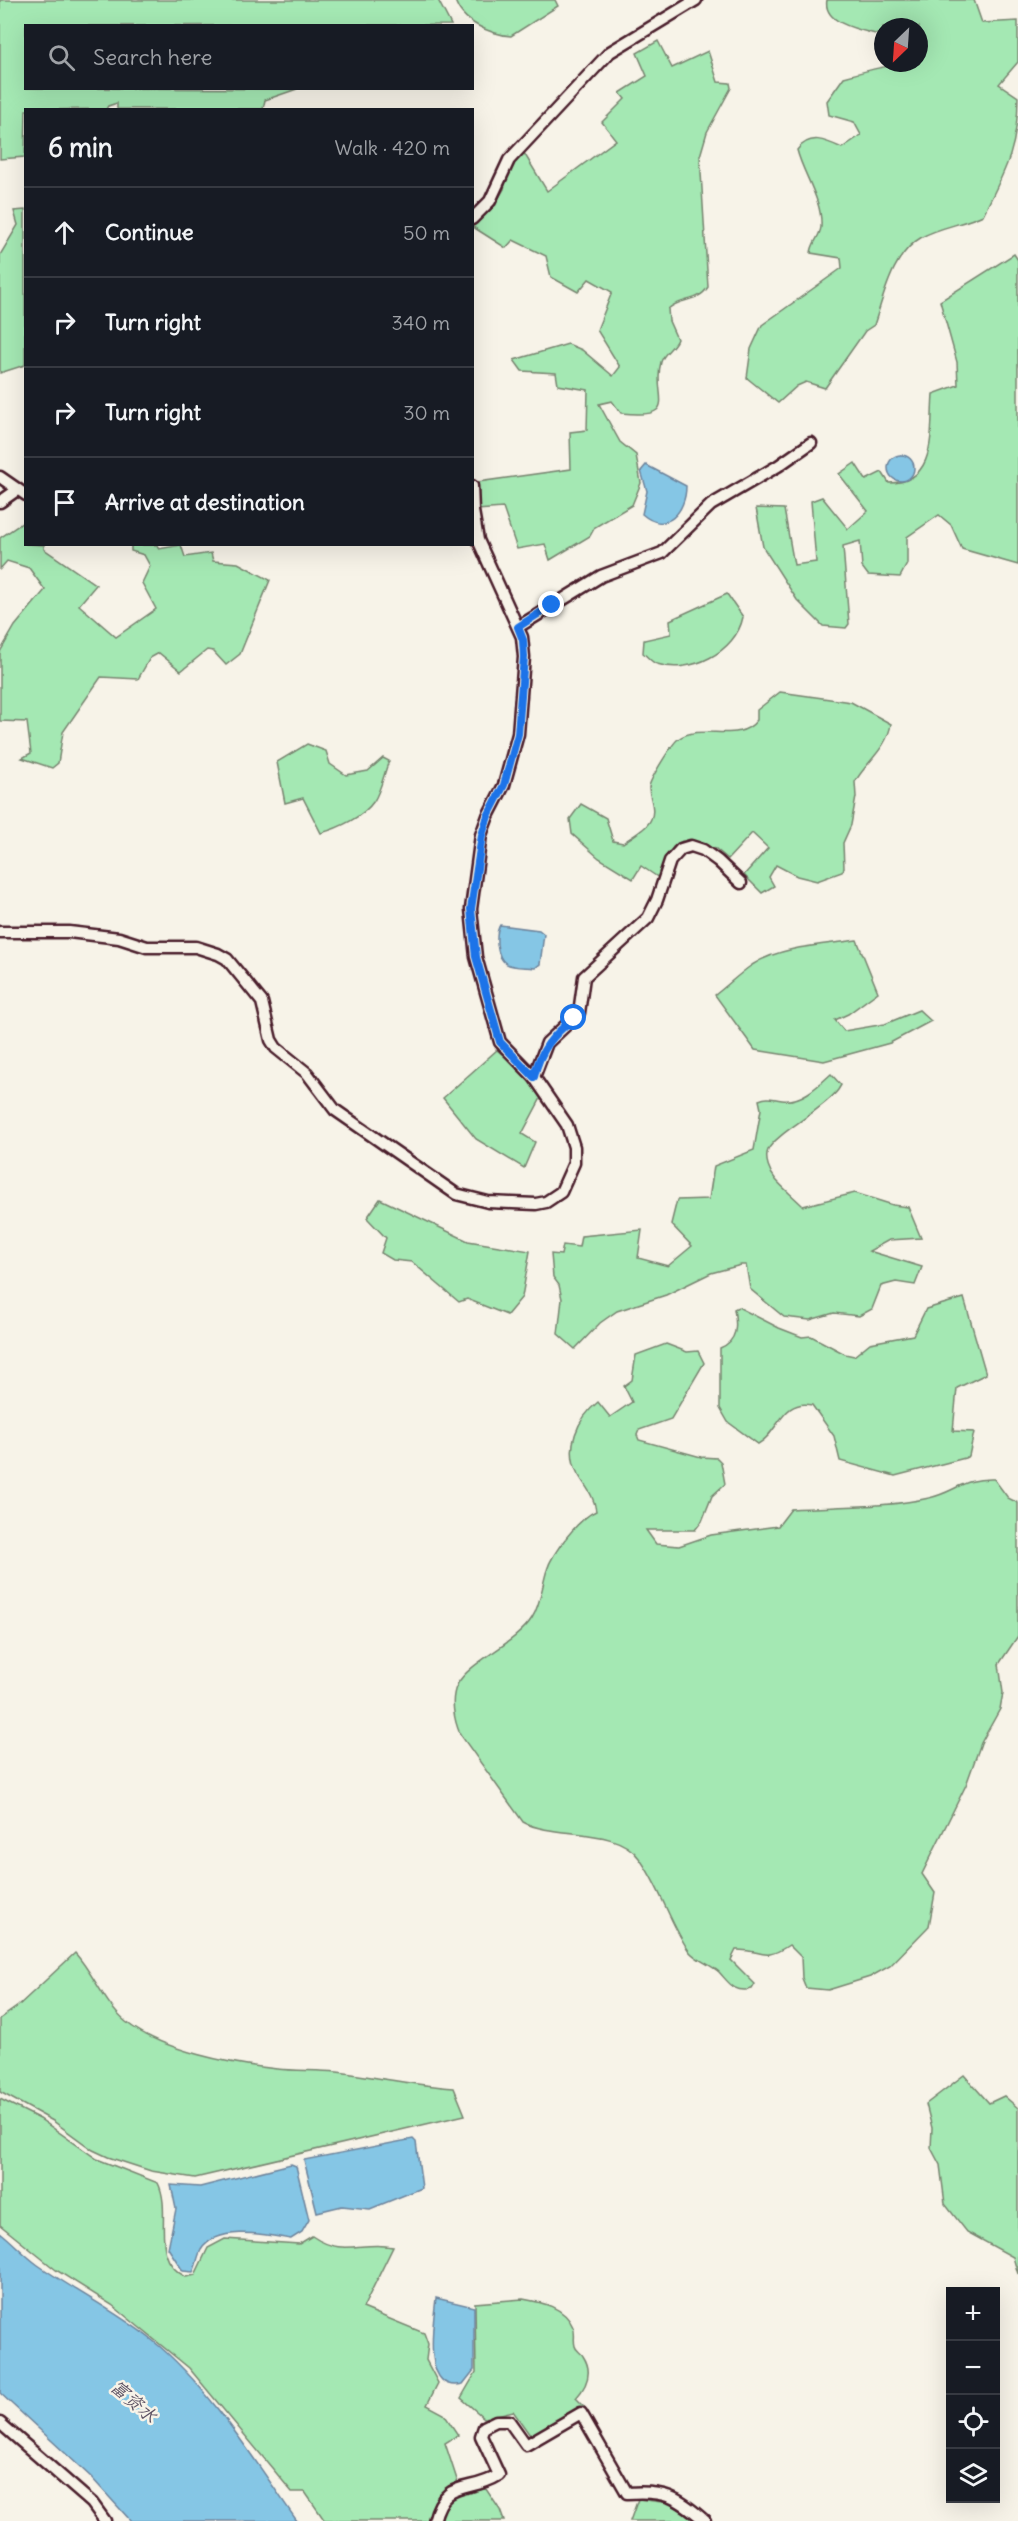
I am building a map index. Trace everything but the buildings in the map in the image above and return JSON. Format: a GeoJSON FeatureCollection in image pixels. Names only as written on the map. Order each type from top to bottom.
{"type":"FeatureCollection","features":[{"type":"Feature","properties":{"kind":"street"},"geometry":{"type":"LineString","coordinates":[[474,217],[490,201],[509,160],[610,52],[696,0]]}},
{"type":"Feature","properties":{"kind":"street"},"geometry":{"type":"LineString","coordinates":[[518,627],[601,576],[662,552],[711,505],[778,466],[811,443]]}},
{"type":"Feature","properties":{"kind":"street"},"geometry":{"type":"LineString","coordinates":[[0,477],[21,493],[0,502]]}},
{"type":"Feature","properties":{"kind":"street"},"geometry":{"type":"LineString","coordinates":[[0,932],[69,932],[118,938],[147,947],[196,947],[218,954],[227,959],[262,1002],[274,1046],[308,1073],[335,1110],[436,1180],[471,1200],[533,1204],[546,1202],[561,1192],[574,1163],[572,1134],[534,1077],[500,1042],[476,957],[471,909],[482,835],[488,816],[504,785],[518,734],[524,657],[523,640],[478,540],[474,521]]}},
{"type":"Feature","properties":{"kind":"street"},"geometry":{"type":"LineString","coordinates":[[534,1077],[548,1043],[579,1013],[584,977],[648,918],[657,900],[670,861],[681,849],[691,846],[703,850],[741,883]]}},
{"type":"Feature","properties":{"kind":"street"},"geometry":{"type":"LineString","coordinates":[[434,2521],[440,2500],[448,2493],[499,2475],[481,2436],[484,2427],[496,2421],[509,2421],[526,2445],[581,2413],[627,2493],[650,2491],[670,2496],[684,2503],[705,2521]]}},
{"type":"Feature","properties":{"kind":"street"},"geometry":{"type":"LineString","coordinates":[[0,2423],[92,2504],[105,2521]]}},
{"type":"Feature","properties":{"kind":"green space"},"geometry":{"type":"Polygon","coordinates":[[[0,0],[438,0],[450,24],[24,24],[24,90],[294,90],[265,100],[263,108],[117,108],[117,103],[107,108],[24,108],[24,157],[0,159],[0,0]]]}},
{"type":"Feature","properties":{"kind":"green space"},"geometry":{"type":"Polygon","coordinates":[[[455,0],[555,0],[558,6],[511,36],[494,33],[477,26],[463,15],[455,0]]]}},
{"type":"Feature","properties":{"kind":"green space"},"geometry":{"type":"Polygon","coordinates":[[[827,0],[974,0],[982,23],[1018,21],[1018,62],[999,84],[1018,97],[1016,131],[1004,172],[983,215],[929,234],[912,244],[890,276],[874,325],[865,331],[825,388],[806,382],[797,386],[778,403],[747,378],[751,349],[762,325],[842,268],[841,258],[811,253],[820,231],[821,217],[797,150],[807,141],[812,140],[824,141],[842,148],[861,135],[854,122],[829,115],[827,101],[844,77],[874,69],[874,72],[928,72],[928,18],[874,18],[874,34],[847,26],[838,21],[827,9],[827,0]]]}},
{"type":"Feature","properties":{"kind":"green space"},"geometry":{"type":"Polygon","coordinates":[[[658,41],[672,68],[708,51],[718,82],[730,83],[731,88],[707,132],[700,156],[708,287],[699,296],[668,309],[669,321],[677,339],[661,362],[658,409],[652,413],[621,413],[612,401],[599,404],[620,442],[636,455],[641,483],[632,505],[595,527],[590,536],[550,560],[545,544],[517,549],[503,508],[477,510],[478,482],[571,469],[570,432],[587,430],[588,390],[558,385],[556,373],[522,371],[514,360],[568,344],[582,350],[613,376],[620,367],[597,330],[612,292],[589,279],[578,292],[551,277],[546,256],[513,240],[506,248],[474,228],[474,223],[497,201],[504,189],[508,169],[524,153],[547,191],[616,140],[602,122],[625,99],[620,93],[647,76],[637,53],[658,41]]]}},
{"type":"Feature","properties":{"kind":"green space"},"geometry":{"type":"Polygon","coordinates":[[[24,210],[24,365],[0,373],[0,255],[18,225],[14,211],[24,210]]]}},
{"type":"Feature","properties":{"kind":"green space"},"geometry":{"type":"Polygon","coordinates":[[[1014,254],[1018,260],[1018,565],[962,549],[951,525],[939,515],[907,537],[907,564],[900,577],[868,575],[862,567],[860,541],[843,546],[849,624],[846,628],[823,626],[797,600],[763,547],[756,508],[784,509],[794,565],[816,562],[811,501],[822,497],[848,529],[868,511],[839,474],[855,463],[866,480],[882,472],[889,483],[905,481],[916,474],[924,464],[931,438],[933,394],[958,385],[957,362],[940,301],[1014,254]]]}},
{"type":"Feature","properties":{"kind":"green space"},"geometry":{"type":"Polygon","coordinates":[[[24,522],[24,546],[44,546],[44,549],[96,585],[79,605],[116,637],[156,609],[142,583],[150,566],[144,555],[131,551],[131,546],[158,546],[159,549],[181,546],[185,557],[211,553],[213,561],[238,563],[270,580],[240,654],[226,665],[213,651],[207,650],[181,671],[159,653],[150,658],[138,679],[101,677],[63,732],[58,763],[52,768],[22,758],[31,753],[27,722],[0,721],[0,652],[15,626],[45,590],[29,568],[7,561],[0,569],[0,538],[24,522]]]}},
{"type":"Feature","properties":{"kind":"green space"},"geometry":{"type":"Polygon","coordinates":[[[727,594],[743,617],[739,630],[731,641],[710,658],[697,663],[670,667],[651,661],[643,653],[644,640],[671,634],[670,620],[727,594]]]}},
{"type":"Feature","properties":{"kind":"green space"},"geometry":{"type":"Polygon","coordinates":[[[780,692],[851,702],[891,724],[881,748],[855,782],[856,797],[851,825],[843,843],[844,868],[842,872],[817,881],[797,876],[776,865],[769,877],[774,886],[762,893],[744,875],[768,848],[752,833],[728,859],[716,849],[682,841],[673,847],[659,878],[641,866],[633,879],[599,858],[572,834],[570,819],[581,804],[606,818],[613,841],[623,843],[649,823],[653,811],[649,791],[650,783],[678,739],[698,732],[730,733],[749,727],[757,720],[757,710],[780,692]]]}},
{"type":"Feature","properties":{"kind":"green space"},"geometry":{"type":"Polygon","coordinates":[[[307,744],[326,751],[330,764],[346,775],[368,771],[383,758],[389,761],[379,792],[369,807],[350,821],[321,833],[303,798],[285,803],[277,762],[307,744]]]}},
{"type":"Feature","properties":{"kind":"green space"},"geometry":{"type":"Polygon","coordinates":[[[857,940],[878,992],[848,1014],[835,1020],[844,1031],[885,1024],[919,1010],[931,1021],[890,1043],[824,1061],[755,1050],[715,995],[763,959],[803,947],[857,940]]]}},
{"type":"Feature","properties":{"kind":"green space"},"geometry":{"type":"Polygon","coordinates":[[[497,1050],[520,1069],[542,1096],[522,1134],[535,1142],[524,1168],[476,1139],[443,1098],[497,1050]]]}},
{"type":"Feature","properties":{"kind":"green space"},"geometry":{"type":"Polygon","coordinates":[[[831,1074],[841,1085],[838,1090],[822,1106],[772,1144],[767,1154],[770,1170],[776,1180],[803,1206],[855,1193],[893,1205],[908,1207],[921,1238],[889,1240],[869,1251],[922,1267],[915,1285],[896,1282],[881,1286],[872,1309],[859,1316],[834,1313],[810,1320],[784,1317],[750,1289],[746,1265],[741,1265],[711,1273],[666,1295],[617,1311],[600,1323],[575,1349],[558,1334],[562,1299],[559,1285],[553,1277],[551,1254],[561,1255],[563,1245],[579,1247],[581,1236],[642,1230],[638,1258],[668,1266],[692,1246],[671,1224],[677,1200],[709,1199],[714,1166],[754,1150],[761,1109],[759,1100],[796,1099],[809,1093],[831,1074]]]}},
{"type":"Feature","properties":{"kind":"green space"},"geometry":{"type":"Polygon","coordinates":[[[380,1199],[468,1241],[530,1251],[522,1297],[507,1315],[467,1299],[459,1302],[412,1262],[393,1260],[381,1253],[386,1238],[367,1218],[380,1199]]]}},
{"type":"Feature","properties":{"kind":"green space"},"geometry":{"type":"Polygon","coordinates":[[[964,1298],[986,1374],[957,1388],[953,1431],[974,1432],[969,1456],[965,1458],[895,1476],[840,1461],[834,1436],[812,1405],[802,1404],[787,1412],[771,1433],[758,1444],[728,1422],[720,1408],[720,1348],[733,1337],[736,1327],[734,1309],[738,1307],[779,1328],[802,1337],[811,1336],[845,1354],[854,1356],[870,1343],[913,1335],[926,1309],[964,1298]]]}},
{"type":"Feature","properties":{"kind":"green space"},"geometry":{"type":"Polygon","coordinates":[[[666,1344],[687,1352],[698,1351],[704,1363],[671,1419],[639,1430],[637,1435],[639,1440],[701,1457],[717,1458],[721,1462],[725,1484],[712,1496],[702,1521],[695,1530],[646,1530],[656,1544],[679,1546],[711,1535],[778,1526],[791,1509],[878,1505],[929,1498],[966,1483],[983,1479],[994,1479],[1008,1498],[1018,1503],[1018,1636],[999,1664],[1003,1693],[1000,1709],[981,1743],[966,1785],[922,1874],[935,1893],[929,1926],[890,1966],[870,1977],[828,1990],[806,1988],[802,1978],[801,1957],[789,1945],[767,1954],[736,1950],[731,1960],[755,1984],[752,1989],[741,1990],[730,1984],[719,1972],[689,1951],[646,1869],[629,1848],[601,1837],[551,1830],[523,1822],[460,1734],[456,1722],[453,1703],[457,1685],[471,1668],[525,1627],[537,1607],[547,1570],[554,1555],[574,1528],[596,1511],[592,1496],[578,1474],[572,1454],[575,1434],[584,1416],[598,1402],[610,1417],[632,1402],[624,1386],[632,1380],[636,1355],[666,1344]]]}},
{"type":"Feature","properties":{"kind":"green space"},"geometry":{"type":"Polygon","coordinates":[[[75,1953],[119,2015],[141,2032],[159,2041],[239,2064],[277,2069],[337,2072],[454,2088],[465,2115],[195,2178],[151,2171],[108,2157],[93,2150],[53,2121],[0,2092],[0,2019],[18,2006],[75,1953]]]}},
{"type":"Feature","properties":{"kind":"green space"},"geometry":{"type":"Polygon","coordinates":[[[964,2075],[989,2103],[1004,2096],[1018,2108],[1018,2274],[1013,2257],[967,2232],[945,2204],[940,2165],[931,2148],[932,2128],[926,2104],[964,2075]]]}},
{"type":"Feature","properties":{"kind":"green space"},"geometry":{"type":"Polygon","coordinates":[[[0,2099],[40,2119],[97,2159],[158,2183],[162,2195],[164,2247],[175,2269],[186,2277],[195,2275],[208,2248],[225,2239],[299,2244],[312,2236],[323,2243],[334,2246],[382,2245],[393,2247],[363,2308],[424,2333],[428,2344],[426,2360],[438,2383],[427,2405],[444,2414],[458,2435],[445,2443],[461,2492],[486,2489],[500,2510],[504,2521],[325,2521],[305,2492],[292,2492],[189,2368],[112,2305],[56,2270],[0,2225],[0,2099]]]}},
{"type":"Feature","properties":{"kind":"green space"},"geometry":{"type":"Polygon","coordinates":[[[523,2299],[552,2307],[569,2320],[574,2329],[574,2344],[588,2367],[586,2383],[576,2398],[584,2406],[532,2438],[513,2411],[484,2418],[461,2398],[476,2372],[475,2303],[523,2299]]]}},
{"type":"Feature","properties":{"kind":"green space"},"geometry":{"type":"Polygon","coordinates":[[[638,2499],[670,2503],[698,2521],[630,2521],[638,2499]]]}},
{"type":"Feature","properties":{"kind":"water"},"geometry":{"type":"Polygon","coordinates":[[[901,455],[910,459],[914,468],[910,477],[901,481],[892,477],[888,468],[892,459],[901,455]]]}},
{"type":"Feature","properties":{"kind":"water"},"geometry":{"type":"Polygon","coordinates":[[[646,465],[686,486],[682,504],[673,518],[659,522],[642,514],[647,491],[641,471],[646,465]]]}},
{"type":"Feature","properties":{"kind":"water"},"geometry":{"type":"Polygon","coordinates":[[[500,925],[539,930],[544,934],[540,964],[535,968],[509,965],[505,962],[501,958],[497,944],[497,932],[500,925]]]}},
{"type":"Feature","properties":{"kind":"water"},"geometry":{"type":"Polygon","coordinates":[[[413,2139],[416,2142],[422,2188],[370,2209],[342,2206],[317,2212],[304,2160],[413,2139]]]}},
{"type":"Feature","properties":{"kind":"water"},"geometry":{"type":"Polygon","coordinates":[[[291,2164],[296,2166],[309,2220],[302,2232],[291,2239],[243,2233],[219,2237],[209,2242],[201,2250],[193,2272],[183,2271],[168,2248],[176,2209],[171,2185],[200,2187],[291,2164]]]}},
{"type":"Feature","properties":{"kind":"water","name":"富资水"},"geometry":{"type":"Polygon","coordinates":[[[0,2232],[38,2265],[124,2320],[173,2359],[193,2379],[230,2425],[297,2521],[131,2521],[91,2477],[0,2393],[0,2232]]]}},
{"type":"Feature","properties":{"kind":"water"},"geometry":{"type":"Polygon","coordinates":[[[436,2298],[474,2307],[474,2370],[463,2384],[449,2384],[440,2378],[435,2367],[432,2337],[436,2298]]]}},
{"type":"Feature","properties":{"kind":"route"},"geometry":{"type":"LineString","coordinates":[[552,605],[518,627],[523,640],[524,657],[518,734],[504,785],[488,816],[482,835],[471,909],[476,957],[503,1048],[534,1077],[542,1052],[554,1034],[574,1018]]}}]}
